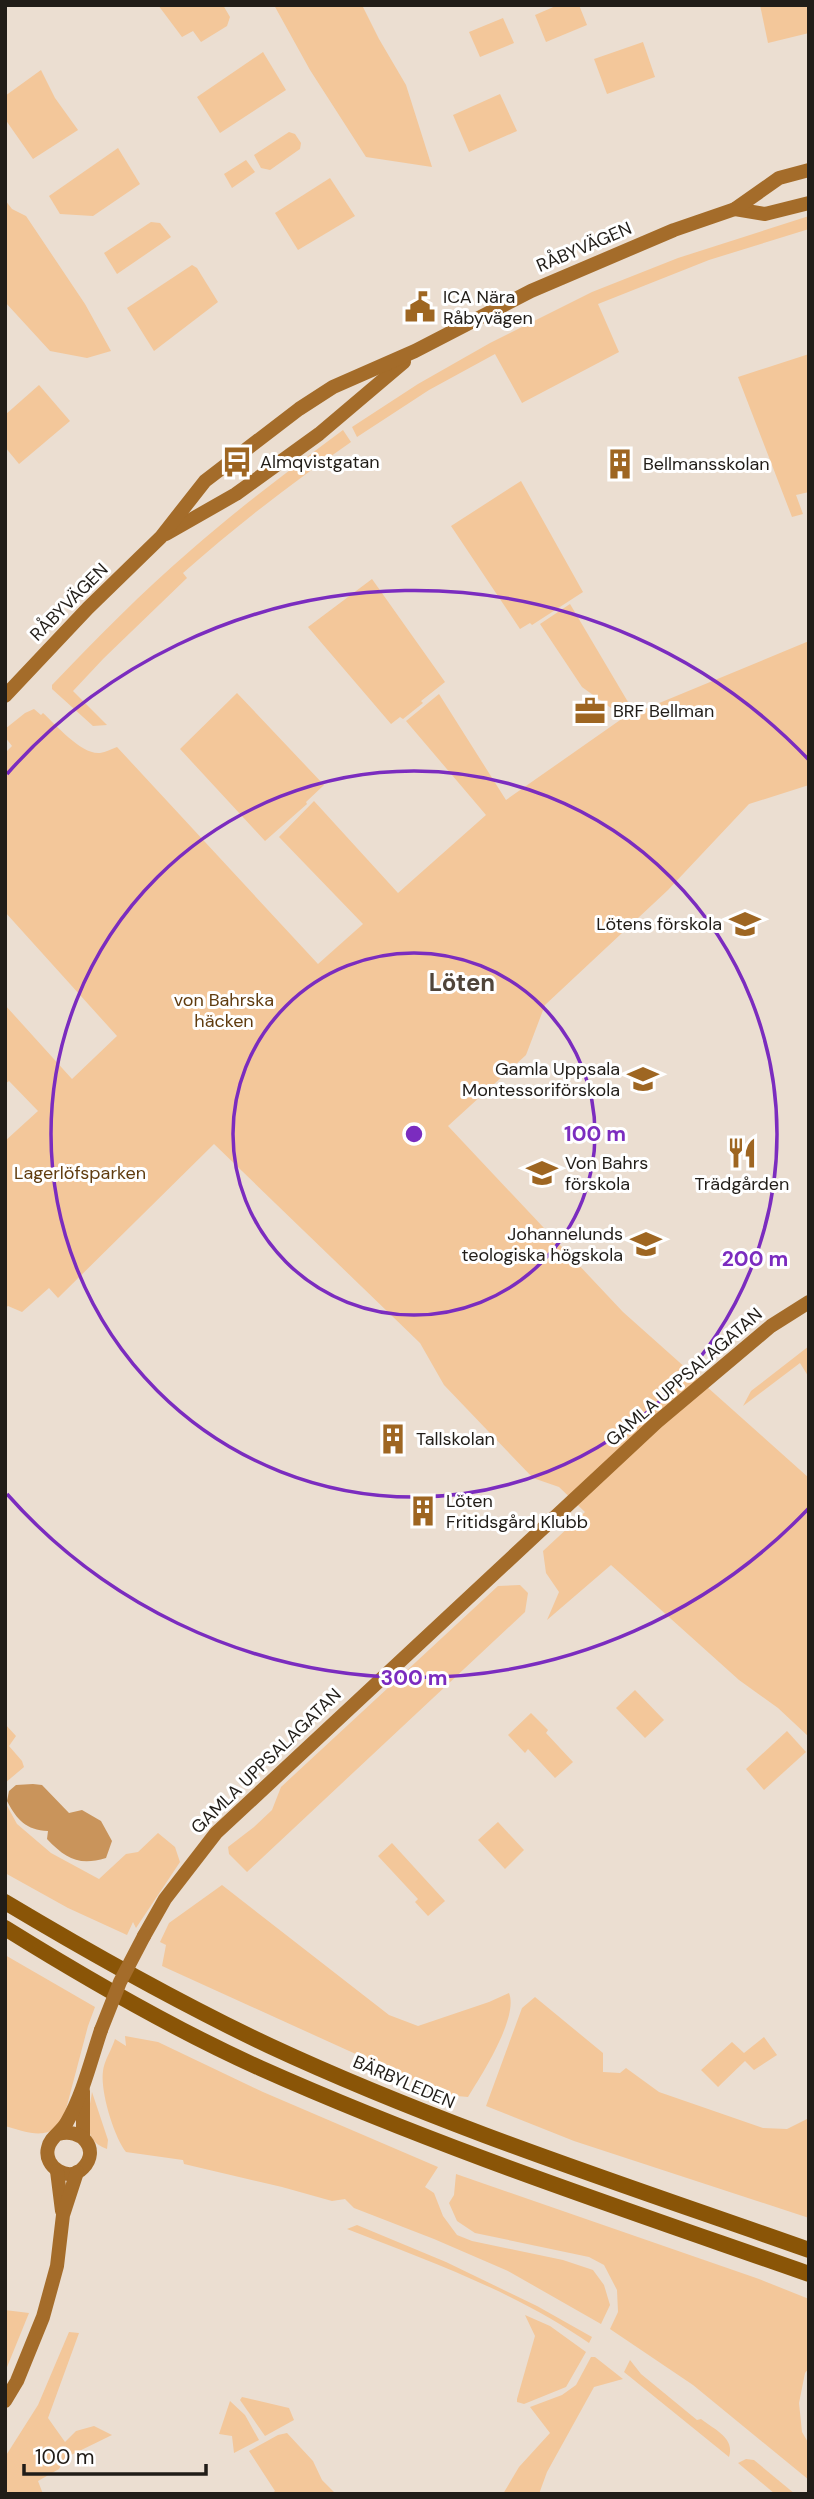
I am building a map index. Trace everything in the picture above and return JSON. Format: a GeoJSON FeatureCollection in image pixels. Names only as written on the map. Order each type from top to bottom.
{"type":"FeatureCollection","features":[{"type":"Feature","properties":{"kind":"main road","name":"BÄRBYLEDEN"},"geometry":{"type":"LineString","coordinates":[[5,1902],[155,1988],[271,2046],[443,2120],[587,2174],[809,2250]]}},
{"type":"Feature","properties":{"kind":"main road"},"geometry":{"type":"LineString","coordinates":[[5,1928],[143,2010],[258,2067],[444,2145],[582,2196],[809,2274]]}},
{"type":"Feature","properties":{"kind":"street","name":"RÅBYVÄGEN"},"geometry":{"type":"LineString","coordinates":[[5,696],[88,608],[161,537],[205,481],[299,409],[333,387],[415,351],[531,291],[664,235],[735,209],[779,178],[809,170]]}},
{"type":"Feature","properties":{"kind":"street","name":"RÅBYVÄGEN"},"geometry":{"type":"LineString","coordinates":[[735,209],[765,214],[809,203]]}},
{"type":"Feature","properties":{"kind":"street","name":"RÅBYVÄGEN"},"geometry":{"type":"LineString","coordinates":[[161,537],[224,503],[278,464],[328,426],[415,351]]}},
{"type":"Feature","properties":{"kind":"street","name":"GAMLA UPPSALAGATAN"},"geometry":{"type":"LineString","coordinates":[[58,2134],[67,2123],[83,2086],[100,2030],[120,1982],[144,1936],[165,1899],[216,1833],[657,1422],[771,1326],[809,1302]]}},
{"type":"Feature","properties":{"kind":"street","name":"GAMLA UPPSALAGATAN"},"geometry":{"type":"LineString","coordinates":[[83,2086],[83,2137]]}},
{"type":"Feature","properties":{"kind":"street"},"geometry":{"type":"LineString","coordinates":[[73,2132],[83,2137],[89,2158],[83,2168],[78,2172],[65,2174],[57,2171],[47,2153],[50,2142],[58,2134],[73,2132]]}},
{"type":"Feature","properties":{"kind":"street"},"geometry":{"type":"LineString","coordinates":[[5,2402],[17,2381],[43,2317],[57,2266],[62,2215],[57,2171]]}},
{"type":"Feature","properties":{"kind":"street"},"geometry":{"type":"LineString","coordinates":[[62,2215],[78,2172]]}},
{"type":"Feature","properties":{"kind":"green space"},"geometry":{"type":"Polygon","coordinates":[[[158,5],[223,5],[230,17],[227,26],[201,42],[193,31],[182,37],[158,5]]]}},
{"type":"Feature","properties":{"kind":"green space"},"geometry":{"type":"Polygon","coordinates":[[[274,5],[362,5],[406,85],[432,167],[366,157],[310,70],[274,5]]]}},
{"type":"Feature","properties":{"kind":"green space"},"geometry":{"type":"Polygon","coordinates":[[[558,5],[579,5],[587,25],[546,42],[535,15],[558,5]]]}},
{"type":"Feature","properties":{"kind":"green space"},"geometry":{"type":"Polygon","coordinates":[[[760,5],[809,5],[809,33],[768,43],[760,5]]]}},
{"type":"Feature","properties":{"kind":"green space"},"geometry":{"type":"Polygon","coordinates":[[[503,18],[514,43],[480,57],[469,32],[503,18]]]}},
{"type":"Feature","properties":{"kind":"green space"},"geometry":{"type":"Polygon","coordinates":[[[643,42],[655,77],[607,94],[594,59],[643,42]]]}},
{"type":"Feature","properties":{"kind":"green space"},"geometry":{"type":"Polygon","coordinates":[[[263,52],[286,90],[220,133],[197,97],[263,52]]]}},
{"type":"Feature","properties":{"kind":"green space"},"geometry":{"type":"Polygon","coordinates":[[[41,70],[55,98],[78,130],[33,159],[5,119],[5,96],[41,70]]]}},
{"type":"Feature","properties":{"kind":"green space"},"geometry":{"type":"Polygon","coordinates":[[[500,94],[517,131],[469,152],[453,115],[500,94]]]}},
{"type":"Feature","properties":{"kind":"green space"},"geometry":{"type":"Polygon","coordinates":[[[289,132],[295,134],[301,143],[300,149],[270,170],[261,168],[254,155],[289,132]]]}},
{"type":"Feature","properties":{"kind":"green space"},"geometry":{"type":"Polygon","coordinates":[[[118,148],[140,184],[93,216],[60,214],[49,196],[118,148]]]}},
{"type":"Feature","properties":{"kind":"green space"},"geometry":{"type":"Polygon","coordinates":[[[246,160],[255,172],[232,188],[224,174],[246,160]]]}},
{"type":"Feature","properties":{"kind":"green space"},"geometry":{"type":"Polygon","coordinates":[[[330,178],[355,216],[298,250],[275,213],[330,178]]]}},
{"type":"Feature","properties":{"kind":"green space"},"geometry":{"type":"Polygon","coordinates":[[[5,200],[12,209],[26,216],[85,304],[111,351],[87,358],[50,351],[5,302],[5,200]]]}},
{"type":"Feature","properties":{"kind":"green space"},"geometry":{"type":"Polygon","coordinates":[[[809,216],[809,229],[709,260],[598,304],[619,352],[522,403],[495,354],[429,390],[357,437],[352,427],[418,384],[490,343],[592,292],[678,258],[809,216]]]}},
{"type":"Feature","properties":{"kind":"green space"},"geometry":{"type":"Polygon","coordinates":[[[151,222],[160,223],[171,237],[117,274],[104,253],[151,222]]]}},
{"type":"Feature","properties":{"kind":"green space"},"geometry":{"type":"Polygon","coordinates":[[[192,265],[197,268],[218,302],[154,351],[127,308],[192,265]]]}},
{"type":"Feature","properties":{"kind":"green space"},"geometry":{"type":"Polygon","coordinates":[[[809,354],[809,492],[796,495],[803,514],[792,517],[738,377],[809,354]]]}},
{"type":"Feature","properties":{"kind":"green space"},"geometry":{"type":"Polygon","coordinates":[[[39,385],[70,421],[19,464],[5,447],[5,415],[39,385]]]}},
{"type":"Feature","properties":{"kind":"green space"},"geometry":{"type":"Polygon","coordinates":[[[343,430],[351,442],[265,505],[183,573],[187,578],[73,691],[107,725],[93,726],[52,689],[52,685],[86,650],[173,566],[247,503],[343,430]]]}},
{"type":"Feature","properties":{"kind":"green space"},"geometry":{"type":"Polygon","coordinates":[[[521,481],[583,592],[532,625],[530,623],[520,629],[451,526],[521,481]]]}},
{"type":"Feature","properties":{"kind":"green space"},"geometry":{"type":"Polygon","coordinates":[[[372,579],[445,682],[403,719],[400,717],[391,724],[308,627],[372,579]]]}},
{"type":"Feature","properties":{"kind":"green space"},"geometry":{"type":"Polygon","coordinates":[[[570,604],[628,702],[611,708],[582,687],[540,624],[570,604]]]}},
{"type":"Feature","properties":{"kind":"green space"},"geometry":{"type":"Polygon","coordinates":[[[809,641],[809,785],[749,804],[668,890],[545,1005],[526,1055],[448,1126],[623,1312],[809,1478],[809,1737],[778,1708],[739,1680],[611,1565],[547,1620],[559,1592],[546,1573],[543,1551],[585,1512],[559,1487],[533,1478],[444,1385],[420,1343],[214,1144],[58,1298],[49,1288],[22,1312],[8,1306],[5,1308],[5,1141],[38,1111],[9,1081],[5,1084],[5,1005],[72,1079],[117,1036],[5,912],[5,753],[12,746],[5,737],[5,729],[34,709],[41,715],[43,713],[85,749],[100,753],[117,747],[318,964],[363,924],[279,837],[314,801],[398,893],[486,815],[406,721],[439,694],[506,800],[623,718],[809,641]]]}},
{"type":"Feature","properties":{"kind":"green space"},"geometry":{"type":"Polygon","coordinates":[[[237,693],[324,785],[265,841],[180,749],[237,693]]]}},
{"type":"Feature","properties":{"kind":"green space"},"geometry":{"type":"Polygon","coordinates":[[[809,1346],[808,1376],[800,1363],[743,1406],[751,1391],[809,1346]]]}},
{"type":"Feature","properties":{"kind":"green space"},"geometry":{"type":"Polygon","coordinates":[[[520,1585],[528,1593],[525,1612],[247,1872],[229,1854],[228,1847],[272,1810],[281,1787],[498,1586],[520,1585]]]}},
{"type":"Feature","properties":{"kind":"green space"},"geometry":{"type":"Polygon","coordinates":[[[635,1690],[664,1720],[645,1738],[616,1708],[635,1690]]]}},
{"type":"Feature","properties":{"kind":"green space"},"geometry":{"type":"Polygon","coordinates":[[[531,1713],[573,1762],[555,1778],[528,1749],[525,1753],[508,1735],[531,1713]]]}},
{"type":"Feature","properties":{"kind":"green space"},"geometry":{"type":"Polygon","coordinates":[[[5,1724],[16,1736],[9,1746],[24,1767],[5,1783],[5,1724]]]}},
{"type":"Feature","properties":{"kind":"green space"},"geometry":{"type":"Polygon","coordinates":[[[787,1731],[806,1752],[764,1790],[746,1769],[787,1731]]]}},
{"type":"Feature","properties":{"kind":"green space"},"geometry":{"type":"Polygon","coordinates":[[[5,1802],[17,1824],[51,1853],[99,1879],[126,1854],[138,1852],[158,1833],[175,1847],[180,1862],[136,1928],[133,1922],[127,1935],[68,1908],[5,1873],[5,1802]]]}},
{"type":"Feature","properties":{"kind":"green space"},"geometry":{"type":"Polygon","coordinates":[[[498,1822],[524,1850],[505,1869],[478,1840],[498,1822]]]}},
{"type":"Feature","properties":{"kind":"green space"},"geometry":{"type":"Polygon","coordinates":[[[392,1843],[445,1901],[428,1916],[415,1902],[418,1899],[378,1856],[392,1843]]]}},
{"type":"Feature","properties":{"kind":"green space"},"geometry":{"type":"Polygon","coordinates":[[[222,1885],[389,2015],[418,2026],[509,1993],[511,2003],[504,2031],[468,2097],[446,2095],[162,1966],[166,1945],[160,1942],[169,1923],[222,1885]]]}},
{"type":"Feature","properties":{"kind":"green space"},"geometry":{"type":"Polygon","coordinates":[[[5,1955],[95,2007],[65,2113],[54,2129],[48,2132],[32,2133],[5,2126],[5,1955]]]}},
{"type":"Feature","properties":{"kind":"green space"},"geometry":{"type":"Polygon","coordinates":[[[535,1997],[603,2053],[603,2072],[620,2073],[626,2068],[659,2092],[763,2128],[787,2129],[809,2118],[809,2218],[574,2141],[486,2106],[522,2008],[535,1997]]]}},
{"type":"Feature","properties":{"kind":"green space"},"geometry":{"type":"Polygon","coordinates":[[[125,2036],[158,2042],[263,2092],[438,2167],[425,2187],[434,2193],[443,2216],[457,2235],[472,2241],[563,2260],[593,2270],[604,2285],[610,2305],[601,2324],[508,2271],[354,2208],[345,2199],[332,2201],[184,2164],[183,2160],[126,2152],[109,2113],[103,2080],[105,2063],[115,2039],[126,2046],[125,2036]]]}},
{"type":"Feature","properties":{"kind":"green space"},"geometry":{"type":"Polygon","coordinates":[[[764,2037],[777,2055],[754,2070],[745,2061],[718,2087],[701,2070],[732,2042],[744,2053],[764,2037]]]}},
{"type":"Feature","properties":{"kind":"green space"},"geometry":{"type":"Polygon","coordinates":[[[92,2092],[108,2140],[107,2149],[98,2145],[90,2133],[88,2117],[92,2092]]]}},
{"type":"Feature","properties":{"kind":"green space"},"geometry":{"type":"Polygon","coordinates":[[[456,2174],[759,2279],[809,2299],[809,2368],[805,2373],[799,2403],[802,2432],[809,2444],[809,2480],[693,2385],[610,2329],[618,2312],[617,2290],[604,2265],[589,2257],[475,2233],[457,2221],[449,2203],[454,2195],[456,2174]]]}},
{"type":"Feature","properties":{"kind":"green space"},"geometry":{"type":"Polygon","coordinates":[[[357,2225],[446,2262],[537,2306],[592,2337],[589,2343],[502,2293],[347,2229],[357,2225]]]}},
{"type":"Feature","properties":{"kind":"green space"},"geometry":{"type":"Polygon","coordinates":[[[5,2310],[29,2313],[5,2372],[5,2310]]]}},
{"type":"Feature","properties":{"kind":"green space"},"geometry":{"type":"Polygon","coordinates":[[[525,2315],[550,2326],[586,2352],[566,2387],[524,2404],[517,2402],[517,2399],[535,2336],[525,2315]]]}},
{"type":"Feature","properties":{"kind":"green space"},"geometry":{"type":"Polygon","coordinates":[[[69,2332],[79,2333],[48,2418],[65,2442],[76,2431],[94,2426],[112,2435],[65,2458],[59,2469],[38,2481],[43,2494],[5,2494],[5,2457],[38,2405],[69,2332]]]}},
{"type":"Feature","properties":{"kind":"green space"},"geometry":{"type":"Polygon","coordinates":[[[591,2357],[595,2357],[623,2379],[594,2387],[547,2472],[539,2494],[503,2494],[519,2467],[550,2433],[530,2407],[562,2395],[576,2385],[591,2357]]]}},
{"type":"Feature","properties":{"kind":"green space"},"geometry":{"type":"Polygon","coordinates":[[[630,2360],[641,2374],[697,2420],[701,2419],[722,2435],[729,2445],[729,2457],[624,2372],[630,2360]]]}},
{"type":"Feature","properties":{"kind":"green space"},"geometry":{"type":"Polygon","coordinates":[[[242,2397],[289,2408],[294,2420],[265,2436],[240,2400],[242,2397]]]}},
{"type":"Feature","properties":{"kind":"green space"},"geometry":{"type":"Polygon","coordinates":[[[230,2401],[245,2415],[259,2440],[234,2453],[232,2436],[219,2434],[230,2401]]]}},
{"type":"Feature","properties":{"kind":"green space"},"geometry":{"type":"Polygon","coordinates":[[[287,2433],[313,2461],[322,2480],[336,2494],[271,2494],[275,2491],[249,2451],[287,2433]]]}},
{"type":"Feature","properties":{"kind":"green space"},"geometry":{"type":"Polygon","coordinates":[[[746,2459],[754,2460],[795,2494],[775,2494],[738,2463],[746,2459]]]}},
{"type":"Feature","properties":{"kind":"shaded area"},"geometry":{"type":"Polygon","coordinates":[[[16,1785],[42,1785],[69,1813],[82,1810],[101,1821],[112,1841],[106,1858],[88,1861],[73,1859],[60,1852],[47,1839],[48,1831],[34,1829],[19,1819],[7,1801],[9,1791],[16,1785]]]}},
{"type":"Feature","properties":{"kind":"place","name":"ICA Nära Råbyvägen"},"geometry":{"type":"Point","coordinates":[420,307]}},
{"type":"Feature","properties":{"kind":"place","name":"Almqvistgatan"},"geometry":{"type":"Point","coordinates":[237,462]}},
{"type":"Feature","properties":{"kind":"place","name":"Bellmansskolan"},"geometry":{"type":"Point","coordinates":[620,464]}},
{"type":"Feature","properties":{"kind":"place","name":"BRF Bellman"},"geometry":{"type":"Point","coordinates":[590,711]}},
{"type":"Feature","properties":{"kind":"place","name":"Lötens förskola"},"geometry":{"type":"Point","coordinates":[745,924]}},
{"type":"Feature","properties":{"kind":"place","name":"Gamla Uppsala Montessoriförskola"},"geometry":{"type":"Point","coordinates":[643,1079]}},
{"type":"Feature","properties":{"kind":"place","name":"Trädgården"},"geometry":{"type":"Point","coordinates":[742,1153]}},
{"type":"Feature","properties":{"kind":"place","name":"Von Bahrs förskola"},"geometry":{"type":"Point","coordinates":[542,1173]}},
{"type":"Feature","properties":{"kind":"place","name":"Johannelunds teologiska högskola"},"geometry":{"type":"Point","coordinates":[646,1244]}},
{"type":"Feature","properties":{"kind":"place","name":"Tallskolan"},"geometry":{"type":"Point","coordinates":[393,1439]}},
{"type":"Feature","properties":{"kind":"place","name":"Löten Fritidsgård Klubb"},"geometry":{"type":"Point","coordinates":[423,1511]}},
{"type":"Feature","properties":{"kind":"district","name":"Löten"},"geometry":{"type":"Point","coordinates":[462,982]}},
{"type":"Feature","properties":{"kind":"park label","name":"von Bahrska häcken"},"geometry":{"type":"Point","coordinates":[224,1010]}},
{"type":"Feature","properties":{"kind":"park label","name":"Lagerlöfsparken"},"geometry":{"type":"Point","coordinates":[80,1173]}}]}
